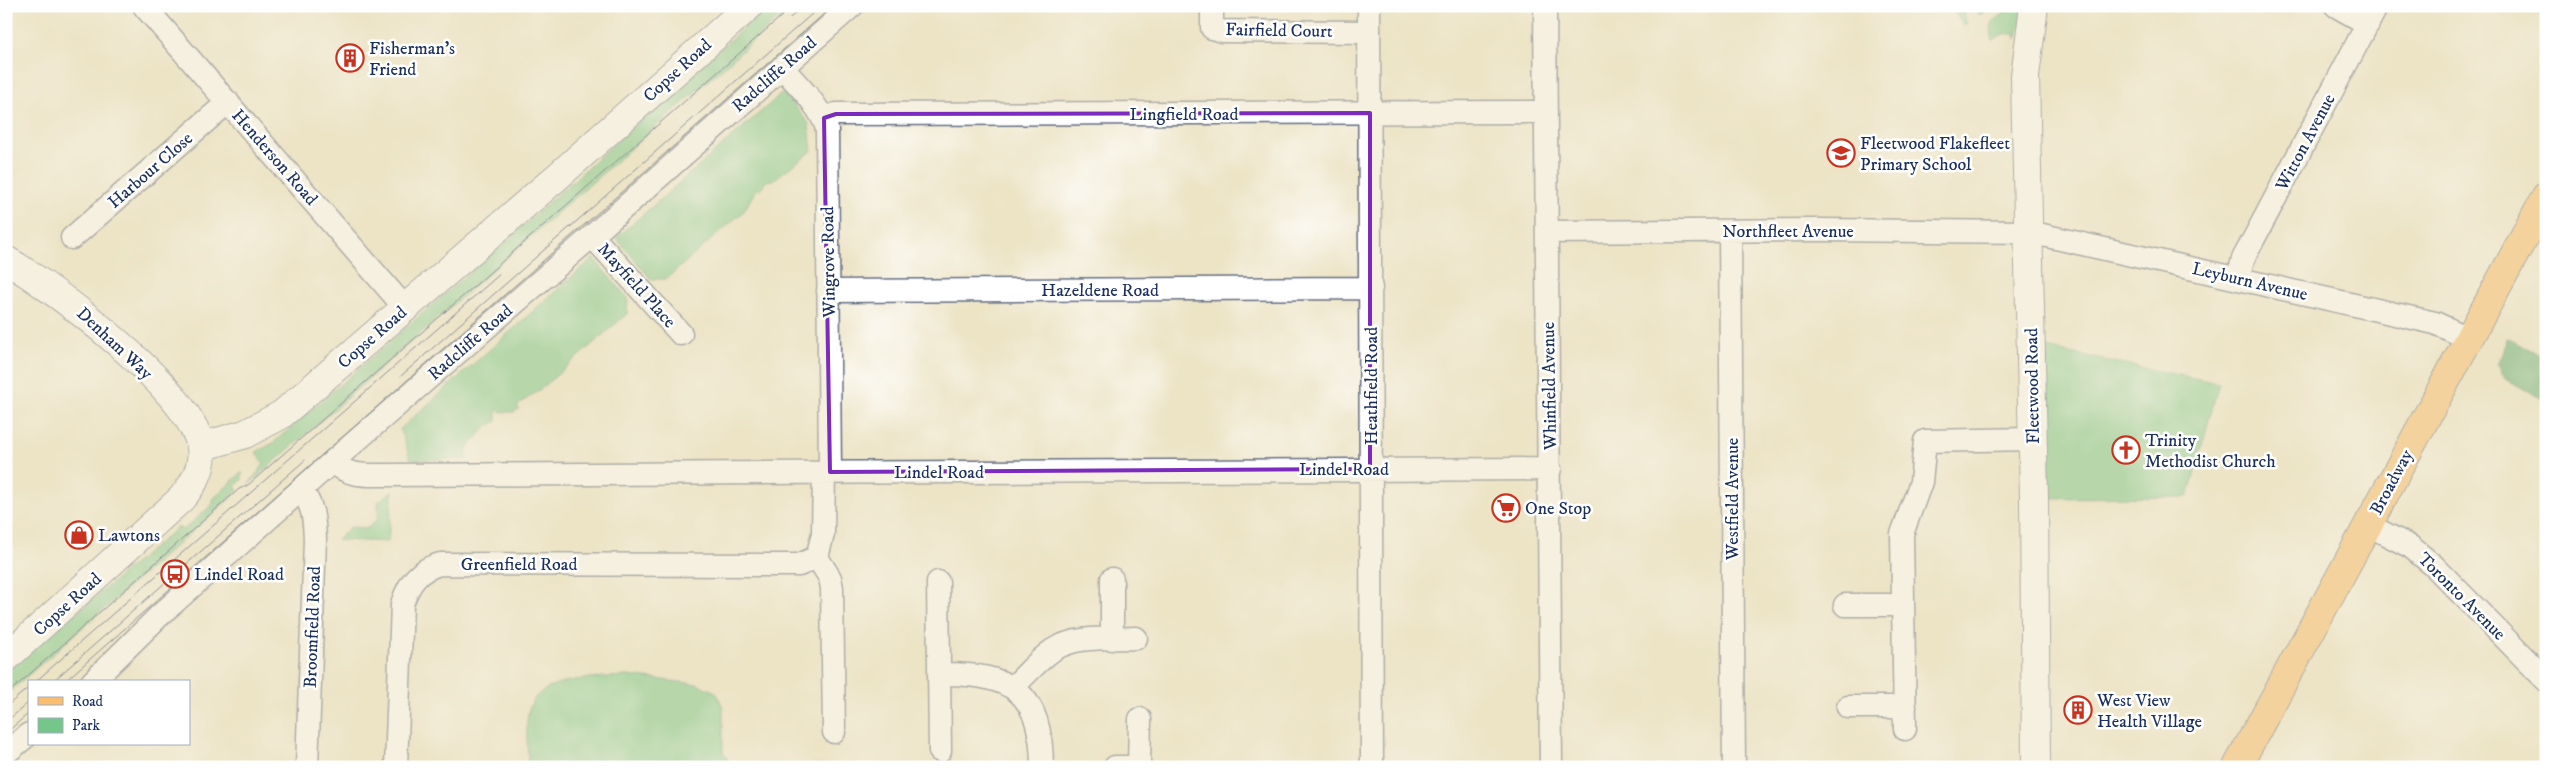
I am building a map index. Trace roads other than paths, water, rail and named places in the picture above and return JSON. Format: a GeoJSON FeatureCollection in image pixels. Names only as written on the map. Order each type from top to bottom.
{"type":"FeatureCollection","features":[{"type":"Feature","properties":{"kind":"main road","name":"Broadway"},"geometry":{"type":"LineString","coordinates":[[2237,767],[2546,196]]}},
{"type":"Feature","properties":{"kind":"street","name":"Henderson Road"},"geometry":{"type":"LineString","coordinates":[[144,6],[406,309]]}},
{"type":"Feature","properties":{"kind":"street","name":"Copse Road"},"geometry":{"type":"LineString","coordinates":[[6,658],[181,499],[192,485],[200,468],[201,447],[257,429],[281,415],[406,309],[749,6]]}},
{"type":"Feature","properties":{"kind":"street","name":"Radcliffe Road"},"geometry":{"type":"LineString","coordinates":[[94,680],[159,616],[333,461],[592,236],[852,6]]}},
{"type":"Feature","properties":{"kind":"street","name":"Fairfield Court"},"geometry":{"type":"LineString","coordinates":[[1212,6],[1212,28],[1222,30],[1369,32]]}},
{"type":"Feature","properties":{"kind":"street","name":"Heathfield Road"},"geometry":{"type":"LineString","coordinates":[[1368,6],[1371,288],[1372,767]]}},
{"type":"Feature","properties":{"kind":"street","name":"Whinfield Avenue"},"geometry":{"type":"LineString","coordinates":[[1545,6],[1551,767]]}},
{"type":"Feature","properties":{"kind":"street","name":"Fleetwood Road"},"geometry":{"type":"LineString","coordinates":[[2034,6],[2025,76],[2029,232],[2036,767]]}},
{"type":"Feature","properties":{"kind":"street"},"geometry":{"type":"LineString","coordinates":[[2336,6],[2372,15]]}},
{"type":"Feature","properties":{"kind":"street","name":"Witton Avenue"},"geometry":{"type":"LineString","coordinates":[[2238,279],[2243,259],[2372,15]]}},
{"type":"Feature","properties":{"kind":"street"},"geometry":{"type":"LineString","coordinates":[[782,67],[824,118]]}},
{"type":"Feature","properties":{"kind":"street","name":"Harbour Close"},"geometry":{"type":"LineString","coordinates":[[72,238],[228,102]]}},
{"type":"Feature","properties":{"kind":"street","name":"Lingfield Road"},"geometry":{"type":"LineString","coordinates":[[824,118],[836,114],[1546,112]]}},
{"type":"Feature","properties":{"kind":"street","name":"Wingrove Road"},"geometry":{"type":"LineString","coordinates":[[824,118],[827,129],[827,472]]}},
{"type":"Feature","properties":{"kind":"street","name":"Westfield Avenue"},"geometry":{"type":"LineString","coordinates":[[1730,231],[1734,767]]}},
{"type":"Feature","properties":{"kind":"street","name":"Northfleet Avenue"},"geometry":{"type":"LineString","coordinates":[[1547,232],[2029,232]]}},
{"type":"Feature","properties":{"kind":"street","name":"Leyburn Avenue"},"geometry":{"type":"LineString","coordinates":[[2029,232],[2435,323],[2468,338]]}},
{"type":"Feature","properties":{"kind":"street","name":"Mayfield Place"},"geometry":{"type":"LineString","coordinates":[[592,236],[682,334]]}},
{"type":"Feature","properties":{"kind":"street","name":"Denham Way"},"geometry":{"type":"LineString","coordinates":[[6,260],[90,318],[118,343],[172,397],[193,427],[201,447]]}},
{"type":"Feature","properties":{"kind":"street","name":"Hazeldene Road"},"geometry":{"type":"LineString","coordinates":[[828,291],[1371,288]]}},
{"type":"Feature","properties":{"kind":"street"},"geometry":{"type":"LineString","coordinates":[[1848,707],[1905,718],[1902,534],[1921,482],[1925,441],[2032,439]]}},
{"type":"Feature","properties":{"kind":"street","name":"Lindel Road"},"geometry":{"type":"LineString","coordinates":[[333,461],[341,469],[356,474],[386,475],[1550,469]]}},
{"type":"Feature","properties":{"kind":"street"},"geometry":{"type":"LineString","coordinates":[[827,472],[824,534],[817,557],[830,578],[832,588],[834,732]]}},
{"type":"Feature","properties":{"kind":"street","name":"Broomfield Road"},"geometry":{"type":"LineString","coordinates":[[301,491],[308,499],[314,514],[315,539],[307,767]]}},
{"type":"Feature","properties":{"kind":"street","name":"Toronto Avenue"},"geometry":{"type":"LineString","coordinates":[[2368,525],[2411,547],[2434,566],[2546,680]]}},
{"type":"Feature","properties":{"kind":"street","name":"Greenfield Road"},"geometry":{"type":"LineString","coordinates":[[396,767],[402,604],[410,584],[428,568],[440,564],[534,563],[799,565],[817,557]]}},
{"type":"Feature","properties":{"kind":"street"},"geometry":{"type":"LineString","coordinates":[[1112,579],[1112,639]]}},
{"type":"Feature","properties":{"kind":"street"},"geometry":{"type":"LineString","coordinates":[[938,582],[940,751]]}},
{"type":"Feature","properties":{"kind":"street"},"geometry":{"type":"LineString","coordinates":[[1846,606],[1902,605]]}},
{"type":"Feature","properties":{"kind":"street"},"geometry":{"type":"LineString","coordinates":[[1013,687],[1042,659],[1064,644],[1085,640],[1136,638]]}},
{"type":"Feature","properties":{"kind":"street"},"geometry":{"type":"LineString","coordinates":[[940,674],[983,676],[997,679],[1013,687],[1025,699],[1040,727],[1042,767]]}},
{"type":"Feature","properties":{"kind":"street"},"geometry":{"type":"LineString","coordinates":[[1116,767],[1139,766],[1140,719]]}},
{"type":"Feature","properties":{"kind":"street"},"geometry":{"type":"LineString","coordinates":[[6,753],[28,735]]}},
{"type":"Feature","properties":{"kind":"tram line"},"geometry":{"type":"LineString","coordinates":[[6,695],[239,489],[248,485],[793,6]]}},
{"type":"Feature","properties":{"kind":"tram line"},"geometry":{"type":"LineString","coordinates":[[790,18],[803,6]]}},
{"type":"Feature","properties":{"kind":"tram line"},"geometry":{"type":"LineString","coordinates":[[401,376],[821,6]]}},
{"type":"Feature","properties":{"kind":"tram line"},"geometry":{"type":"LineString","coordinates":[[66,680],[833,6]]}},
{"type":"Feature","properties":{"kind":"tram line"},"geometry":{"type":"LineString","coordinates":[[37,680],[501,273]]}},
{"type":"Feature","properties":{"kind":"tram line"},"geometry":{"type":"LineString","coordinates":[[54,680],[305,460]]}},
{"type":"Feature","properties":{"kind":"tram line"},"geometry":{"type":"LineString","coordinates":[[6,707],[28,688]]}},
{"type":"Feature","properties":{"kind":"tram line"},"geometry":{"type":"LineString","coordinates":[[6,722],[28,703]]}},
{"type":"Feature","properties":{"kind":"tram line"},"geometry":{"type":"LineString","coordinates":[[6,733],[28,714]]}},
{"type":"Feature","properties":{"kind":"place","name":"Fisherman's Friend"},"geometry":{"type":"Point","coordinates":[350,58]}},
{"type":"Feature","properties":{"kind":"place","name":"Fleetwood Flakefleet Primary School"},"geometry":{"type":"Point","coordinates":[1841,153]}},
{"type":"Feature","properties":{"kind":"place","name":"Trinity Methodist Church"},"geometry":{"type":"Point","coordinates":[2126,450]}},
{"type":"Feature","properties":{"kind":"place","name":"One Stop"},"geometry":{"type":"Point","coordinates":[1506,508]}},
{"type":"Feature","properties":{"kind":"place","name":"Lawtons"},"geometry":{"type":"Point","coordinates":[79,535]}},
{"type":"Feature","properties":{"kind":"place","name":"Lindel Road"},"geometry":{"type":"Point","coordinates":[175,574]}},
{"type":"Feature","properties":{"kind":"place","name":"West View Health Village"},"geometry":{"type":"Point","coordinates":[2078,710]}}]}
